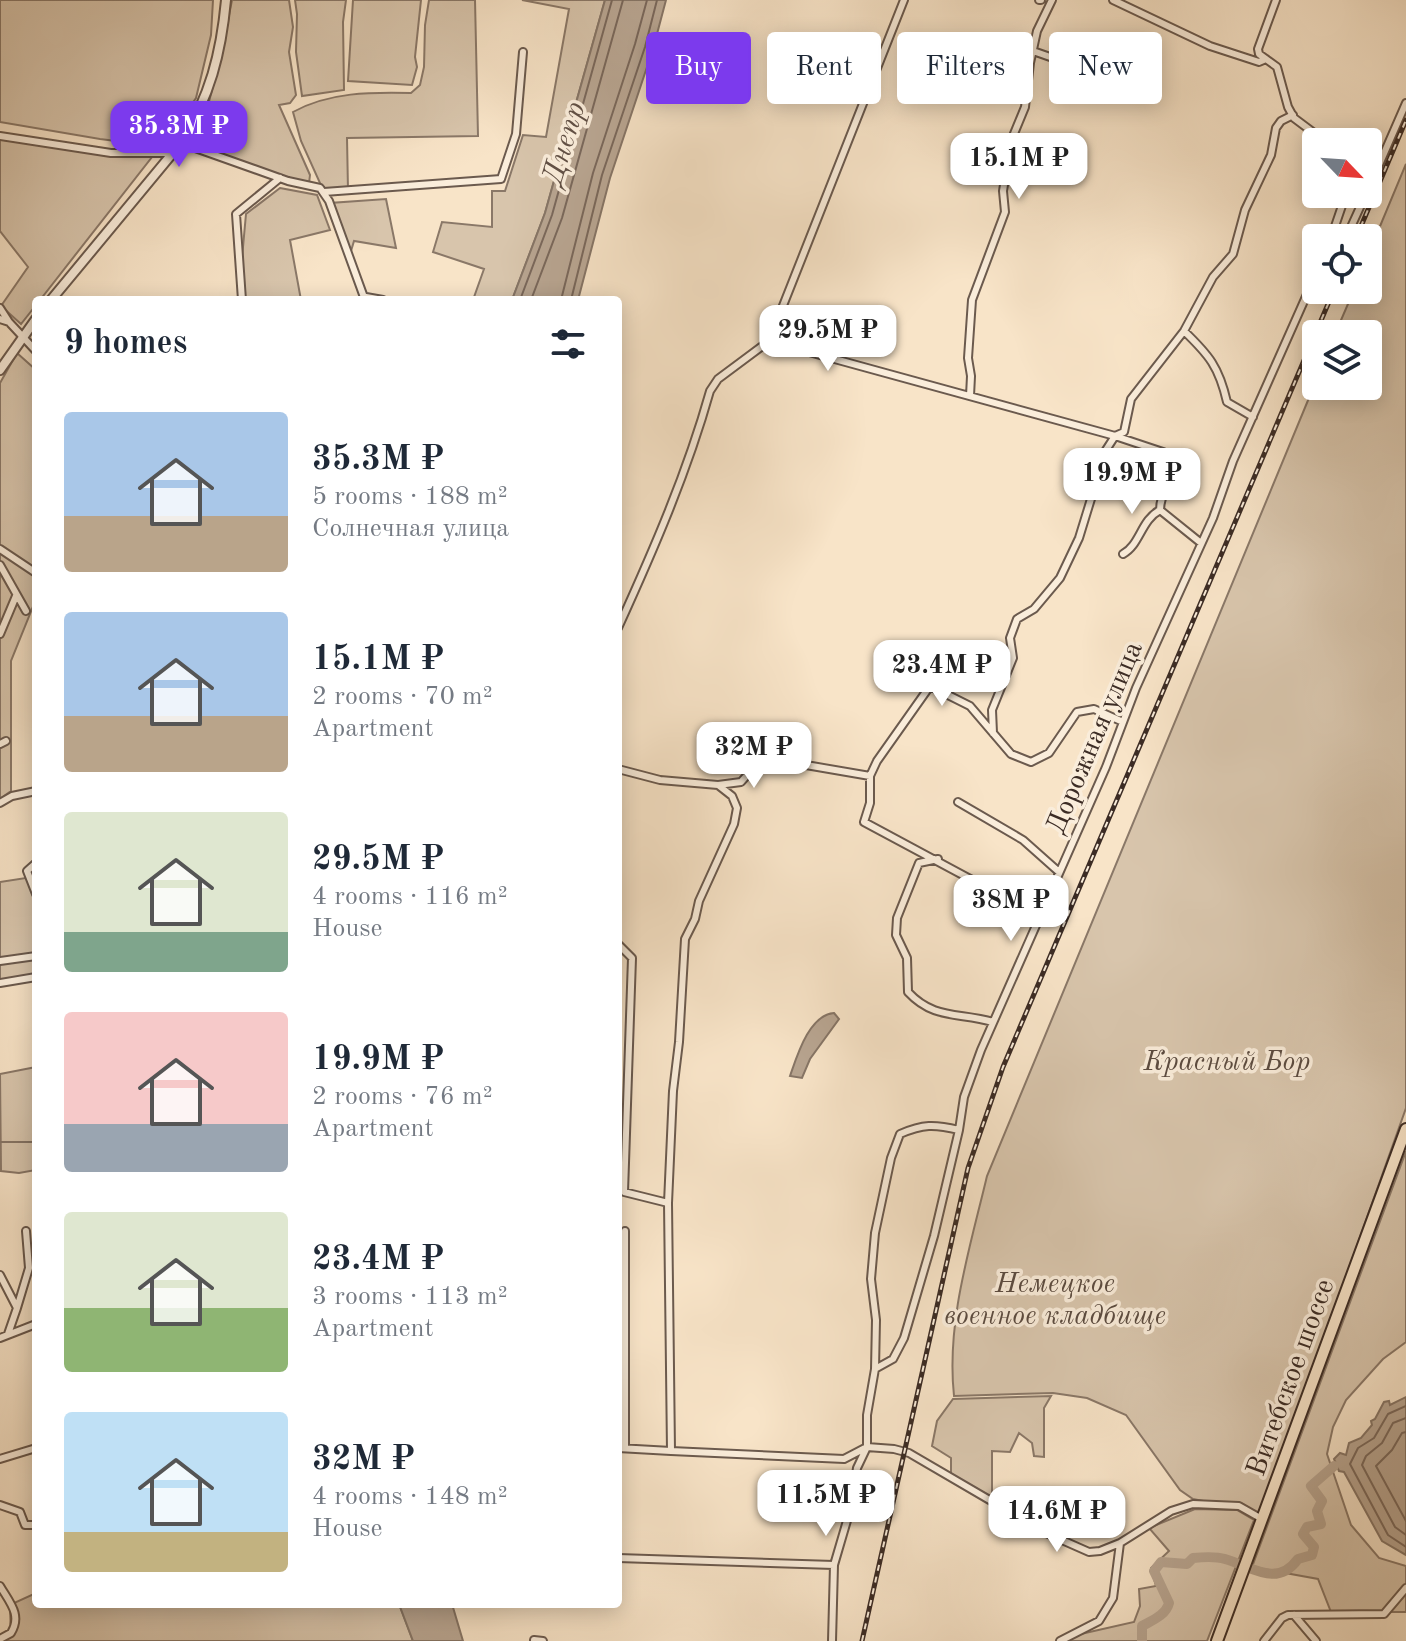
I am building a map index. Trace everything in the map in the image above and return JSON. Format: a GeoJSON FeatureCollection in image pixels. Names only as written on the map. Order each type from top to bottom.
{"type":"FeatureCollection","features":[{"type":"Feature","properties":{"kind":"main road","name":"Витебское шоссе"},"geometry":{"type":"LineString","coordinates":[[1217,1641],[1406,1129]]}},
{"type":"Feature","properties":{"kind":"street"},"geometry":{"type":"LineString","coordinates":[[54,296],[181,143],[208,92],[219,51],[226,0]]}},
{"type":"Feature","properties":{"kind":"street"},"geometry":{"type":"LineString","coordinates":[[622,619],[682,477],[710,391],[718,379],[769,341],[904,0]]}},
{"type":"Feature","properties":{"kind":"street"},"geometry":{"type":"LineString","coordinates":[[1049,57],[1033,51],[1037,31],[1052,0]]}},
{"type":"Feature","properties":{"kind":"street"},"geometry":{"type":"LineString","coordinates":[[1113,0],[1210,46],[1259,62],[1266,59]]}},
{"type":"Feature","properties":{"kind":"street"},"geometry":{"type":"LineString","coordinates":[[1276,0],[1258,49],[1259,54],[1277,67],[1288,107],[1309,128]]}},
{"type":"Feature","properties":{"kind":"street"},"geometry":{"type":"LineString","coordinates":[[324,192],[501,179],[516,134],[523,52]]}},
{"type":"Feature","properties":{"kind":"street"},"geometry":{"type":"LineString","coordinates":[[1382,158],[1406,103]]}},
{"type":"Feature","properties":{"kind":"street"},"geometry":{"type":"LineString","coordinates":[[970,396],[968,358],[972,300],[1005,212],[1003,191],[1011,141],[1025,104]]}},
{"type":"Feature","properties":{"kind":"street"},"geometry":{"type":"LineString","coordinates":[[993,733],[992,710],[1013,658],[1010,638],[1017,619],[1034,609],[1060,578],[1079,538],[1101,464],[1115,436],[1124,432],[1131,399],[1184,331],[1213,277],[1233,254],[1245,210],[1271,155],[1276,128],[1281,121],[1293,115]]}},
{"type":"Feature","properties":{"kind":"street"},"geometry":{"type":"LineString","coordinates":[[0,136],[111,153],[170,153]]}},
{"type":"Feature","properties":{"kind":"street"},"geometry":{"type":"LineString","coordinates":[[181,143],[280,178],[320,188],[364,296]]}},
{"type":"Feature","properties":{"kind":"street"},"geometry":{"type":"LineString","coordinates":[[242,296],[236,214],[280,178]]}},
{"type":"Feature","properties":{"kind":"street","name":"Дорожная улица"},"geometry":{"type":"LineString","coordinates":[[875,1369],[893,1359],[904,1338],[934,1236],[964,1097],[993,1022],[1106,767],[1303,304]]}},
{"type":"Feature","properties":{"kind":"street"},"geometry":{"type":"LineString","coordinates":[[0,308],[32,347]]}},
{"type":"Feature","properties":{"kind":"street"},"geometry":{"type":"LineString","coordinates":[[0,319],[9,322]]}},
{"type":"Feature","properties":{"kind":"street"},"geometry":{"type":"LineString","coordinates":[[0,370],[32,324]]}},
{"type":"Feature","properties":{"kind":"street"},"geometry":{"type":"LineString","coordinates":[[1184,331],[1209,354],[1227,402],[1253,417]]}},
{"type":"Feature","properties":{"kind":"street"},"geometry":{"type":"LineString","coordinates":[[769,341],[1163,452],[1175,460],[1174,473],[1160,497],[1160,510]]}},
{"type":"Feature","properties":{"kind":"street"},"geometry":{"type":"LineString","coordinates":[[1160,510],[1201,543]]}},
{"type":"Feature","properties":{"kind":"street"},"geometry":{"type":"LineString","coordinates":[[1123,554],[1130,550],[1150,515],[1160,510]]}},
{"type":"Feature","properties":{"kind":"street"},"geometry":{"type":"LineString","coordinates":[[0,549],[32,570]]}},
{"type":"Feature","properties":{"kind":"street"},"geometry":{"type":"LineString","coordinates":[[0,565],[26,611]]}},
{"type":"Feature","properties":{"kind":"street"},"geometry":{"type":"LineString","coordinates":[[0,634],[16,596]]}},
{"type":"Feature","properties":{"kind":"street"},"geometry":{"type":"LineString","coordinates":[[1037,922],[1028,910],[864,822],[870,803],[870,776],[877,761],[930,686],[970,706],[1011,754],[1031,762],[1049,753],[1077,712],[1094,709],[1123,722]]}},
{"type":"Feature","properties":{"kind":"street"},"geometry":{"type":"LineString","coordinates":[[622,770],[660,780],[718,785],[741,782],[766,754],[806,765],[870,776]]}},
{"type":"Feature","properties":{"kind":"street"},"geometry":{"type":"LineString","coordinates":[[671,1451],[668,1203],[673,1091],[685,939],[734,824],[737,808],[732,796],[718,785]]}},
{"type":"Feature","properties":{"kind":"street"},"geometry":{"type":"LineString","coordinates":[[0,803],[12,796],[32,792]]}},
{"type":"Feature","properties":{"kind":"street"},"geometry":{"type":"LineString","coordinates":[[958,802],[1023,840],[1059,872]]}},
{"type":"Feature","properties":{"kind":"street"},"geometry":{"type":"LineString","coordinates":[[938,859],[919,863],[897,918],[896,935],[907,958],[908,992],[920,1006],[936,1013],[993,1022]]}},
{"type":"Feature","properties":{"kind":"street"},"geometry":{"type":"LineString","coordinates":[[32,867],[27,871],[32,884]]}},
{"type":"Feature","properties":{"kind":"street"},"geometry":{"type":"LineString","coordinates":[[622,948],[632,958],[622,1170]]}},
{"type":"Feature","properties":{"kind":"street"},"geometry":{"type":"LineString","coordinates":[[0,961],[32,957]]}},
{"type":"Feature","properties":{"kind":"street"},"geometry":{"type":"LineString","coordinates":[[0,983],[32,978]]}},
{"type":"Feature","properties":{"kind":"street"},"geometry":{"type":"LineString","coordinates":[[832,1641],[834,1565],[851,1507],[857,1468],[867,1447],[867,1415],[875,1369],[876,1320],[871,1279],[875,1233],[891,1158],[900,1134],[919,1126],[959,1130]]}},
{"type":"Feature","properties":{"kind":"street"},"geometry":{"type":"LineString","coordinates":[[622,1191],[668,1203]]}},
{"type":"Feature","properties":{"kind":"street"},"geometry":{"type":"LineString","coordinates":[[8,1334],[29,1268],[26,1231]]}},
{"type":"Feature","properties":{"kind":"street"},"geometry":{"type":"LineString","coordinates":[[625,1231],[622,1448],[844,1459],[867,1447],[894,1449],[909,1453],[1046,1533],[1089,1552],[1120,1543],[1171,1511],[1193,1504],[1239,1506],[1262,1519]]}},
{"type":"Feature","properties":{"kind":"street"},"geometry":{"type":"LineString","coordinates":[[0,1275],[17,1308]]}},
{"type":"Feature","properties":{"kind":"street"},"geometry":{"type":"LineString","coordinates":[[0,1338],[32,1325]]}},
{"type":"Feature","properties":{"kind":"street"},"geometry":{"type":"LineString","coordinates":[[0,1459],[32,1449]]}},
{"type":"Feature","properties":{"kind":"street"},"geometry":{"type":"LineString","coordinates":[[0,1505],[20,1512],[25,1525],[32,1525]]}},
{"type":"Feature","properties":{"kind":"street"},"geometry":{"type":"LineString","coordinates":[[1060,1641],[1099,1621],[1113,1598],[1120,1543]]}},
{"type":"Feature","properties":{"kind":"street"},"geometry":{"type":"LineString","coordinates":[[622,1558],[834,1565]]}},
{"type":"Feature","properties":{"kind":"street"},"geometry":{"type":"LineString","coordinates":[[0,1586],[17,1618],[11,1633],[0,1639]]}},
{"type":"Feature","properties":{"kind":"street"},"geometry":{"type":"LineString","coordinates":[[1264,1641],[1282,1618],[1294,1615],[1384,1614],[1406,1588]]}},
{"type":"Feature","properties":{"kind":"street"},"geometry":{"type":"LineString","coordinates":[[1294,1615],[1316,1641]]}},
{"type":"Feature","properties":{"kind":"street"},"geometry":{"type":"LineString","coordinates":[[534,1640],[543,1641]]}},
{"type":"Feature","properties":{"kind":"green space"},"geometry":{"type":"Polygon","coordinates":[[[0,0],[213,0],[211,35],[196,98],[163,147],[0,122],[0,0]]]}},
{"type":"Feature","properties":{"kind":"green space"},"geometry":{"type":"Polygon","coordinates":[[[232,0],[289,0],[293,27],[289,52],[296,95],[290,103],[279,105],[310,175],[309,183],[281,177],[187,142],[207,109],[232,0]]]}},
{"type":"Feature","properties":{"kind":"green space"},"geometry":{"type":"Polygon","coordinates":[[[295,0],[346,0],[343,22],[344,90],[302,96],[296,52],[295,0]]]}},
{"type":"Feature","properties":{"kind":"green space"},"geometry":{"type":"Polygon","coordinates":[[[353,0],[421,0],[415,57],[417,67],[412,85],[348,81],[353,0]]]}},
{"type":"Feature","properties":{"kind":"green space"},"geometry":{"type":"Polygon","coordinates":[[[429,0],[475,0],[478,136],[347,138],[348,190],[324,192],[301,141],[293,112],[336,97],[411,93],[420,85],[424,67],[429,0]]]}},
{"type":"Feature","properties":{"kind":"green space"},"geometry":{"type":"Polygon","coordinates":[[[522,0],[605,0],[545,213],[514,296],[474,296],[484,269],[433,252],[442,222],[492,227],[492,191],[505,191],[523,135],[546,137],[569,9],[522,0]]]}},
{"type":"Feature","properties":{"kind":"green space"},"geometry":{"type":"Polygon","coordinates":[[[0,136],[152,157],[43,296],[32,296],[32,310],[21,324],[1,306],[28,267],[0,231],[0,136]]]}},
{"type":"Feature","properties":{"kind":"green space","name":"Красный Бор"},"geometry":{"type":"Polygon","coordinates":[[[1406,164],[1406,1108],[1261,1515],[1241,1503],[1193,1499],[1180,1490],[1126,1415],[1087,1398],[1053,1393],[954,1396],[953,1341],[961,1285],[987,1176],[1308,400],[1382,400],[1382,320],[1341,320],[1348,304],[1382,304],[1381,224],[1406,164]]]}},
{"type":"Feature","properties":{"kind":"green space"},"geometry":{"type":"Polygon","coordinates":[[[280,188],[317,195],[330,230],[290,240],[300,296],[244,296],[241,269],[246,214],[280,188]]]}},
{"type":"Feature","properties":{"kind":"green space"},"geometry":{"type":"Polygon","coordinates":[[[386,199],[396,248],[354,241],[351,251],[330,203],[386,199]]]}},
{"type":"Feature","properties":{"kind":"green space"},"geometry":{"type":"Polygon","coordinates":[[[17,353],[32,366],[32,609],[11,661],[11,791],[0,799],[0,383],[17,353]]]}},
{"type":"Feature","properties":{"kind":"green space"},"geometry":{"type":"Polygon","coordinates":[[[32,877],[32,977],[0,983],[0,882],[32,877]]]}},
{"type":"Feature","properties":{"kind":"green space"},"geometry":{"type":"Polygon","coordinates":[[[32,1068],[32,1171],[1,1171],[0,1074],[32,1068]]]}},
{"type":"Feature","properties":{"kind":"green space"},"geometry":{"type":"Polygon","coordinates":[[[1406,1151],[1406,1342],[1383,1359],[1346,1400],[1333,1427],[1327,1454],[1351,1525],[1379,1558],[1406,1566],[1406,1612],[1331,1612],[1318,1579],[1252,1567],[1406,1151]]]}},
{"type":"Feature","properties":{"kind":"green space"},"geometry":{"type":"Polygon","coordinates":[[[1051,1396],[1044,1408],[1044,1457],[1034,1456],[1032,1443],[1019,1433],[1010,1452],[992,1451],[992,1497],[951,1474],[951,1458],[932,1446],[937,1421],[953,1399],[1051,1396]]]}},
{"type":"Feature","properties":{"kind":"green space"},"geometry":{"type":"Polygon","coordinates":[[[1195,1509],[1237,1510],[1254,1520],[1207,1641],[1066,1641],[1072,1636],[1134,1622],[1140,1606],[1139,1589],[1156,1586],[1151,1568],[1169,1551],[1149,1528],[1195,1509]]]}},
{"type":"Feature","properties":{"kind":"green space"},"geometry":{"type":"Polygon","coordinates":[[[32,1595],[32,1608],[401,1608],[413,1641],[0,1641],[11,1634],[10,1608],[32,1595]]]}},
{"type":"Feature","properties":{"kind":"water"},"geometry":{"type":"Polygon","coordinates":[[[605,0],[666,0],[658,32],[646,32],[646,70],[610,178],[579,296],[514,296],[545,213],[605,0]]]}},
{"type":"Feature","properties":{"kind":"water"},"geometry":{"type":"Polygon","coordinates":[[[834,1013],[839,1019],[810,1059],[802,1078],[790,1076],[811,1029],[825,1015],[834,1013]]]}},
{"type":"Feature","properties":{"kind":"water"},"geometry":{"type":"Polygon","coordinates":[[[1406,1397],[1406,1555],[1382,1541],[1334,1459],[1340,1453],[1346,1455],[1349,1443],[1361,1438],[1384,1402],[1389,1401],[1390,1405],[1406,1397]]]}},
{"type":"Feature","properties":{"kind":"water"},"geometry":{"type":"Polygon","coordinates":[[[401,1608],[453,1608],[463,1641],[413,1641],[401,1608]]]}},
{"type":"Feature","properties":{"kind":"waterway"},"geometry":{"type":"LineString","coordinates":[[0,1142],[32,1142]]}},
{"type":"Feature","properties":{"kind":"waterway"},"geometry":{"type":"LineString","coordinates":[[1142,1641],[1142,1626],[1162,1614],[1169,1603],[1154,1571],[1161,1562],[1187,1564],[1193,1558],[1217,1557],[1273,1574],[1290,1568],[1298,1559],[1312,1555],[1314,1547],[1303,1534],[1307,1527],[1321,1524],[1317,1511],[1322,1501],[1311,1486],[1334,1466]]}},
{"type":"Feature","properties":{"kind":"railway"},"geometry":{"type":"LineString","coordinates":[[1362,224],[1406,120]]}},
{"type":"Feature","properties":{"kind":"railway"},"geometry":{"type":"LineString","coordinates":[[862,1641],[968,1168],[1003,1067],[1328,304]]}},
{"type":"Feature","properties":{"kind":"water label","name":"Днепр"},"geometry":{"type":"Point","coordinates":[563,143]}},
{"type":"Feature","properties":{"kind":"park label","name":"Немецкое военное кладбище"},"geometry":{"type":"Point","coordinates":[1055,1298]}}]}
